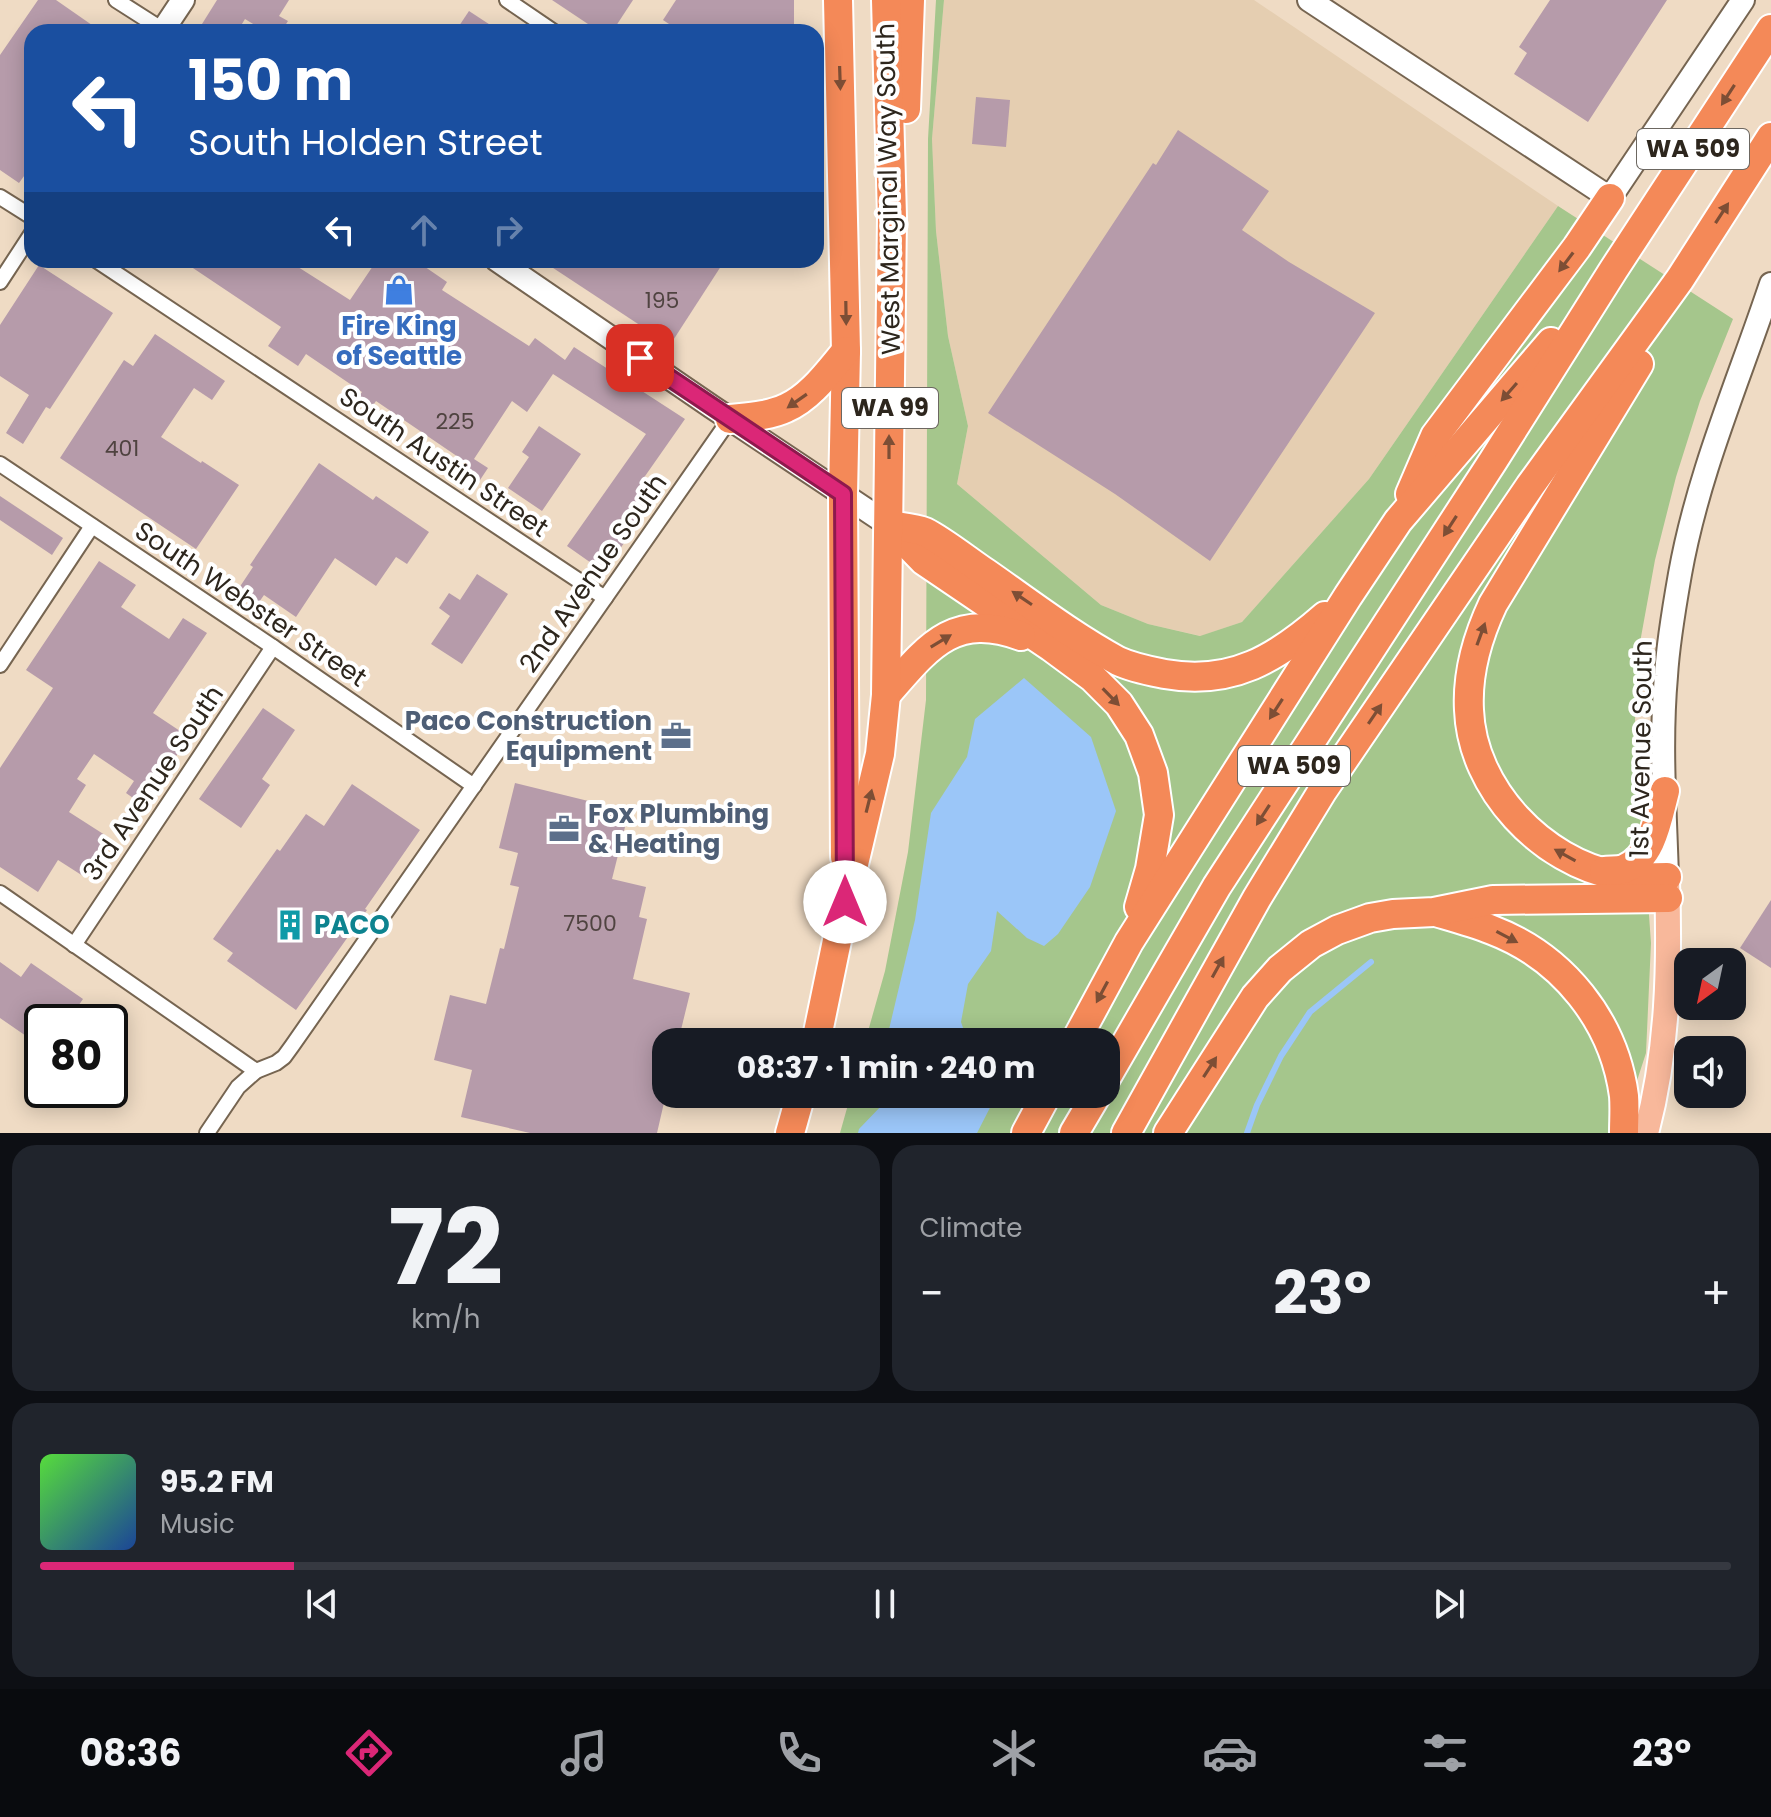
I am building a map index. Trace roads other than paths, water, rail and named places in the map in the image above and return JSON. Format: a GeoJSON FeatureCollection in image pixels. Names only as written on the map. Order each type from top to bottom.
{"type":"FeatureCollection","features":[{"type":"Feature","properties":{"kind":"highway","name":"West Marginal Way South"},"geometry":{"type":"LineString","coordinates":[[838,0],[846,351],[843,494],[845,902]]}},
{"type":"Feature","properties":{"kind":"highway","name":"West Marginal Way South"},"geometry":{"type":"LineString","coordinates":[[819,1028],[880,754],[886,695],[892,217],[886,0]]}},
{"type":"Feature","properties":{"kind":"highway"},"geometry":{"type":"LineString","coordinates":[[892,217],[906,108],[910,0]]}},
{"type":"Feature","properties":{"kind":"highway","name":"WA 509"},"geometry":{"type":"LineString","coordinates":[[1120,1054],[1217,886],[1771,29]]}},
{"type":"Feature","properties":{"kind":"highway","name":"WA 509"},"geometry":{"type":"LineString","coordinates":[[1126,1133],[1257,898],[1323,790],[1530,486],[1680,279],[1771,137]]}},
{"type":"Feature","properties":{"kind":"highway"},"geometry":{"type":"LineString","coordinates":[[1398,521],[1435,436],[1577,247],[1610,198]]}},
{"type":"Feature","properties":{"kind":"highway"},"geometry":{"type":"LineString","coordinates":[[1083,1028],[1129,942],[1398,521],[1614,269]]}},
{"type":"Feature","properties":{"kind":"highway"},"geometry":{"type":"LineString","coordinates":[[1668,887],[1601,871],[1560,853],[1538,838],[1515,817],[1496,792],[1481,764],[1472,736],[1469,711],[1474,652],[1493,604],[1681,294],[1680,279]]}},
{"type":"Feature","properties":{"kind":"highway"},"geometry":{"type":"LineString","coordinates":[[730,419],[785,409],[809,392],[846,351]]}},
{"type":"Feature","properties":{"kind":"highway"},"geometry":{"type":"LineString","coordinates":[[889,525],[923,532],[1121,662],[1183,677],[1209,677],[1238,671],[1268,658],[1298,640],[1348,596]]}},
{"type":"Feature","properties":{"kind":"highway"},"geometry":{"type":"LineString","coordinates":[[889,525],[924,561],[1093,678],[1119,704],[1139,735],[1153,773],[1159,815],[1150,869],[1129,942]]}},
{"type":"Feature","properties":{"kind":"highway"},"geometry":{"type":"LineString","coordinates":[[886,695],[926,651],[942,638],[963,630],[982,626],[1004,629],[1051,647]]}},
{"type":"Feature","properties":{"kind":"highway"},"geometry":{"type":"LineString","coordinates":[[1601,871],[1623,869],[1644,852],[1655,828],[1665,791]]}},
{"type":"Feature","properties":{"kind":"highway"},"geometry":{"type":"LineString","coordinates":[[1168,1133],[1255,997],[1280,969],[1311,944],[1337,930],[1370,918],[1434,912],[1493,900],[1668,887]]}},
{"type":"Feature","properties":{"kind":"highway"},"geometry":{"type":"LineString","coordinates":[[1434,912],[1494,931],[1532,950],[1563,974],[1584,997],[1603,1027],[1617,1066],[1624,1097],[1624,1133]]}},
{"type":"Feature","properties":{"kind":"highway"},"geometry":{"type":"LineString","coordinates":[[790,1133],[797,1108]]}},
{"type":"Feature","properties":{"kind":"highway"},"geometry":{"type":"LineString","coordinates":[[1026,1133],[1039,1108]]}},
{"type":"Feature","properties":{"kind":"highway"},"geometry":{"type":"LineString","coordinates":[[1074,1133],[1089,1108]]}},
{"type":"Feature","properties":{"kind":"main road","name":"1st Avenue South"},"geometry":{"type":"LineString","coordinates":[[1646,1133],[1666,1021],[1668,887]]}},
{"type":"Feature","properties":{"kind":"street"},"geometry":{"type":"LineString","coordinates":[[116,0],[152,24]]}},
{"type":"Feature","properties":{"kind":"street"},"geometry":{"type":"LineString","coordinates":[[168,24],[183,0]]}},
{"type":"Feature","properties":{"kind":"street"},"geometry":{"type":"LineString","coordinates":[[507,0],[542,24]]}},
{"type":"Feature","properties":{"kind":"street"},"geometry":{"type":"LineString","coordinates":[[1309,0],[1610,198],[1743,0]]}},
{"type":"Feature","properties":{"kind":"street"},"geometry":{"type":"LineString","coordinates":[[0,197],[24,212]]}},
{"type":"Feature","properties":{"kind":"street"},"geometry":{"type":"LineString","coordinates":[[0,282],[24,245]]}},
{"type":"Feature","properties":{"kind":"street","name":"South Austin Street"},"geometry":{"type":"LineString","coordinates":[[108,268],[605,598]]}},
{"type":"Feature","properties":{"kind":"street"},"geometry":{"type":"LineString","coordinates":[[509,268],[889,525]]}},
{"type":"Feature","properties":{"kind":"street","name":"1st Avenue South"},"geometry":{"type":"LineString","coordinates":[[1668,887],[1663,733],[1665,678],[1680,571],[1709,459],[1769,299]]}},
{"type":"Feature","properties":{"kind":"street","name":"2nd Avenue South"},"geometry":{"type":"LineString","coordinates":[[207,1133],[238,1087],[256,1071],[284,1057],[730,419]]}},
{"type":"Feature","properties":{"kind":"street","name":"South Webster Street"},"geometry":{"type":"LineString","coordinates":[[0,464],[474,786]]}},
{"type":"Feature","properties":{"kind":"street"},"geometry":{"type":"LineString","coordinates":[[0,665],[92,526]]}},
{"type":"Feature","properties":{"kind":"street","name":"3rd Avenue South"},"geometry":{"type":"LineString","coordinates":[[74,945],[273,647]]}},
{"type":"Feature","properties":{"kind":"street"},"geometry":{"type":"LineString","coordinates":[[0,893],[256,1071]]}},
{"type":"Feature","properties":{"kind":"water"},"geometry":{"type":"Polygon","coordinates":[[[1024,678],[1091,737],[1116,811],[1090,887],[1058,934],[1044,946],[1027,938],[997,911],[991,951],[968,984],[961,1022],[963,1028],[889,1028],[915,920],[931,813],[967,757],[975,719],[1024,678]]]}},
{"type":"Feature","properties":{"kind":"water"},"geometry":{"type":"Polygon","coordinates":[[[879,1108],[990,1108],[977,1133],[858,1133],[879,1108]]]}},
{"type":"Feature","properties":{"kind":"waterway"},"geometry":{"type":"LineString","coordinates":[[1247,1133],[1281,1056],[1310,1012],[1371,962]]}},
{"type":"Feature","properties":{"kind":"place","name":"Fire King of Seattle"},"geometry":{"type":"Point","coordinates":[399,290]}},
{"type":"Feature","properties":{"kind":"place","name":"Paco Construction Equipment"},"geometry":{"type":"Point","coordinates":[676,736]}},
{"type":"Feature","properties":{"kind":"place","name":"Fox Plumbing & Heating"},"geometry":{"type":"Point","coordinates":[564,829]}},
{"type":"Feature","properties":{"kind":"place","name":"PACO"},"geometry":{"type":"Point","coordinates":[290,925]}}]}
